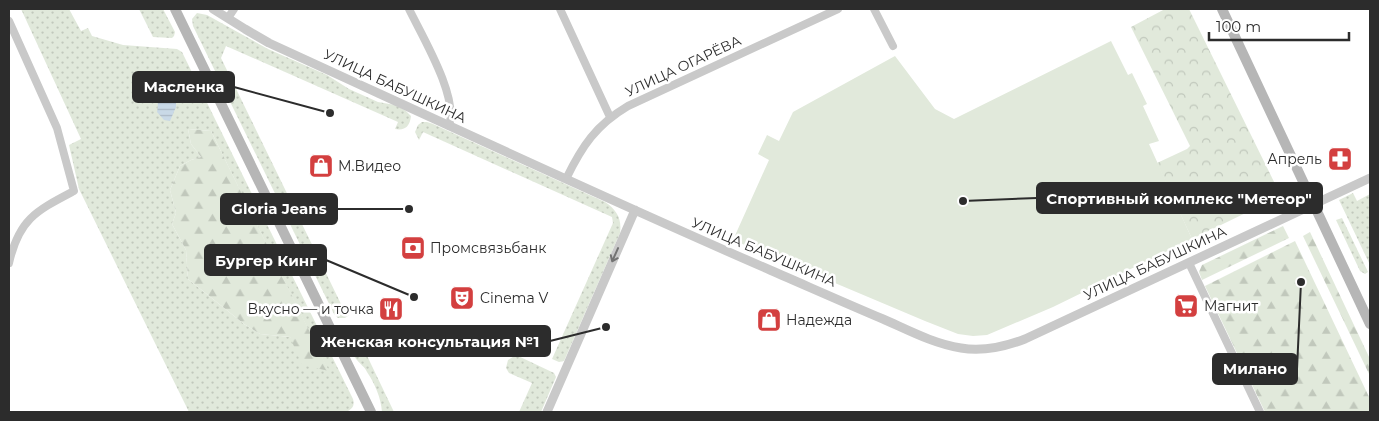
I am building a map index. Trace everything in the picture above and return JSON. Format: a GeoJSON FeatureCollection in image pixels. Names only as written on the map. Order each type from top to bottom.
{"type":"FeatureCollection","features":[{"type":"Feature","properties":{"kind":"main road"},"geometry":{"type":"LineString","coordinates":[[176,9],[371,412]]}},
{"type":"Feature","properties":{"kind":"main road"},"geometry":{"type":"LineString","coordinates":[[1222,9],[1370,324]]}},
{"type":"Feature","properties":{"kind":"street"},"geometry":{"type":"LineString","coordinates":[[182,9],[182,24]]}},
{"type":"Feature","properties":{"kind":"street","name":"УЛИЦА БАБУШКИНА"},"geometry":{"type":"LineString","coordinates":[[214,9],[269,43],[566,179],[922,336],[947,345],[969,349],[996,348],[1025,338],[1370,178]]}},
{"type":"Feature","properties":{"kind":"street"},"geometry":{"type":"LineString","coordinates":[[228,18],[234,9]]}},
{"type":"Feature","properties":{"kind":"street"},"geometry":{"type":"LineString","coordinates":[[409,9],[444,83],[451,109],[452,120],[450,126]]}},
{"type":"Feature","properties":{"kind":"street"},"geometry":{"type":"LineString","coordinates":[[560,9],[610,117]]}},
{"type":"Feature","properties":{"kind":"street","name":"УЛИЦА ОГАРЁВА"},"geometry":{"type":"LineString","coordinates":[[566,179],[587,142],[610,117],[628,106],[838,9]]}},
{"type":"Feature","properties":{"kind":"street"},"geometry":{"type":"LineString","coordinates":[[874,9],[893,46]]}},
{"type":"Feature","properties":{"kind":"street"},"geometry":{"type":"LineString","coordinates":[[9,21],[57,128],[74,191],[44,208],[23,227],[15,241],[9,263]]}},
{"type":"Feature","properties":{"kind":"street"},"geometry":{"type":"LineString","coordinates":[[547,412],[635,210]]}},
{"type":"Feature","properties":{"kind":"street"},"geometry":{"type":"LineString","coordinates":[[1189,263],[1260,412]]}},
{"type":"Feature","properties":{"kind":"green space"},"geometry":{"type":"Polygon","coordinates":[[[21,9],[69,9],[81,31],[88,28],[92,36],[123,45],[177,49],[182,52],[353,399],[354,404],[351,408],[346,412],[189,412],[79,189],[69,145],[81,139],[21,9]],[[188,129],[191,144],[201,157],[180,166],[170,190],[176,213],[172,224],[186,250],[188,279],[244,324],[260,334],[290,337],[328,370],[211,131],[188,129]]]}},
{"type":"Feature","properties":{"kind":"green space"},"geometry":{"type":"Polygon","coordinates":[[[139,9],[163,9],[175,32],[174,36],[172,38],[153,37],[139,9]]]}},
{"type":"Feature","properties":{"kind":"green space"},"geometry":{"type":"Polygon","coordinates":[[[1165,9],[1189,9],[1281,196],[1192,239],[1157,163],[1190,146],[1131,27],[1165,9]]]}},
{"type":"Feature","properties":{"kind":"green space"},"geometry":{"type":"Polygon","coordinates":[[[197,13],[207,15],[268,49],[327,75],[349,89],[378,102],[395,105],[411,116],[406,127],[395,129],[398,122],[226,46],[221,58],[342,306],[349,311],[349,315],[345,318],[338,318],[334,314],[193,26],[192,19],[197,13]]]}},
{"type":"Feature","properties":{"kind":"green space"},"geometry":{"type":"Polygon","coordinates":[[[1111,41],[1128,75],[1132,73],[1147,104],[1143,106],[1159,141],[1149,144],[1192,239],[1053,307],[987,335],[973,336],[958,334],[925,321],[733,240],[769,160],[758,154],[767,135],[779,141],[793,112],[895,56],[935,109],[954,119],[1111,41]]]}},
{"type":"Feature","properties":{"kind":"green space"},"geometry":{"type":"Polygon","coordinates":[[[422,122],[433,124],[605,202],[618,215],[620,233],[564,361],[559,362],[552,359],[613,223],[612,217],[423,132],[419,140],[415,132],[418,125],[422,122]]]}},
{"type":"Feature","properties":{"kind":"green space"},"geometry":{"type":"Polygon","coordinates":[[[188,129],[211,131],[329,371],[302,365],[290,337],[260,334],[244,324],[188,279],[186,250],[172,224],[176,213],[170,190],[180,166],[201,157],[191,144],[188,129]]]}},
{"type":"Feature","properties":{"kind":"green space"},"geometry":{"type":"Polygon","coordinates":[[[1353,193],[1357,201],[1370,194],[1370,265],[1339,200],[1353,193]]]}},
{"type":"Feature","properties":{"kind":"green space"},"geometry":{"type":"Polygon","coordinates":[[[1342,218],[1368,272],[1365,274],[1360,271],[1336,220],[1342,218]]]}},
{"type":"Feature","properties":{"kind":"green space"},"geometry":{"type":"Polygon","coordinates":[[[1283,226],[1289,238],[1202,280],[1199,272],[1202,265],[1283,226]]]}},
{"type":"Feature","properties":{"kind":"green space"},"geometry":{"type":"Polygon","coordinates":[[[1310,232],[1370,359],[1370,376],[1303,236],[1310,232]]]}},
{"type":"Feature","properties":{"kind":"green space"},"geometry":{"type":"Polygon","coordinates":[[[1295,241],[1370,399],[1370,412],[1265,412],[1205,286],[1295,241]]]}},
{"type":"Feature","properties":{"kind":"green space"},"geometry":{"type":"Polygon","coordinates":[[[351,325],[357,325],[362,328],[359,339],[394,412],[382,412],[379,396],[373,381],[349,347],[346,338],[351,325]]]}},
{"type":"Feature","properties":{"kind":"green space"},"geometry":{"type":"Polygon","coordinates":[[[516,355],[554,373],[556,377],[541,412],[519,412],[532,383],[509,373],[506,368],[508,360],[516,355]]]}},
{"type":"Feature","properties":{"kind":"water"},"geometry":{"type":"Polygon","coordinates":[[[163,88],[170,89],[176,95],[176,107],[170,121],[164,120],[157,112],[158,96],[163,88]]]}},
{"type":"Feature","properties":{"kind":"place","name":"Масленка"},"geometry":{"type":"Point","coordinates":[330,113]}},
{"type":"Feature","properties":{"kind":"place","name":"Апрель"},"geometry":{"type":"Point","coordinates":[1340,159]}},
{"type":"Feature","properties":{"kind":"place","name":"М.Видео"},"geometry":{"type":"Point","coordinates":[321,166]}},
{"type":"Feature","properties":{"kind":"place","name":"Спортивный комплекс \"Метеор\""},"geometry":{"type":"Point","coordinates":[963,201]}},
{"type":"Feature","properties":{"kind":"place","name":"Gloria Jeans"},"geometry":{"type":"Point","coordinates":[409,209]}},
{"type":"Feature","properties":{"kind":"place","name":"Промсвязьбанк"},"geometry":{"type":"Point","coordinates":[413,248]}},
{"type":"Feature","properties":{"kind":"place","name":"Милано"},"geometry":{"type":"Point","coordinates":[1301,282]}},
{"type":"Feature","properties":{"kind":"place","name":"Бургер Кинг"},"geometry":{"type":"Point","coordinates":[414,297]}},
{"type":"Feature","properties":{"kind":"place","name":"Cinema V"},"geometry":{"type":"Point","coordinates":[462,298]}},
{"type":"Feature","properties":{"kind":"place","name":"Магнит"},"geometry":{"type":"Point","coordinates":[1186,306]}},
{"type":"Feature","properties":{"kind":"place","name":"Вкусно — и точка"},"geometry":{"type":"Point","coordinates":[391,309]}},
{"type":"Feature","properties":{"kind":"place","name":"Надежда"},"geometry":{"type":"Point","coordinates":[769,320]}},
{"type":"Feature","properties":{"kind":"place","name":"Женская консультация №1"},"geometry":{"type":"Point","coordinates":[606,327]}}]}
